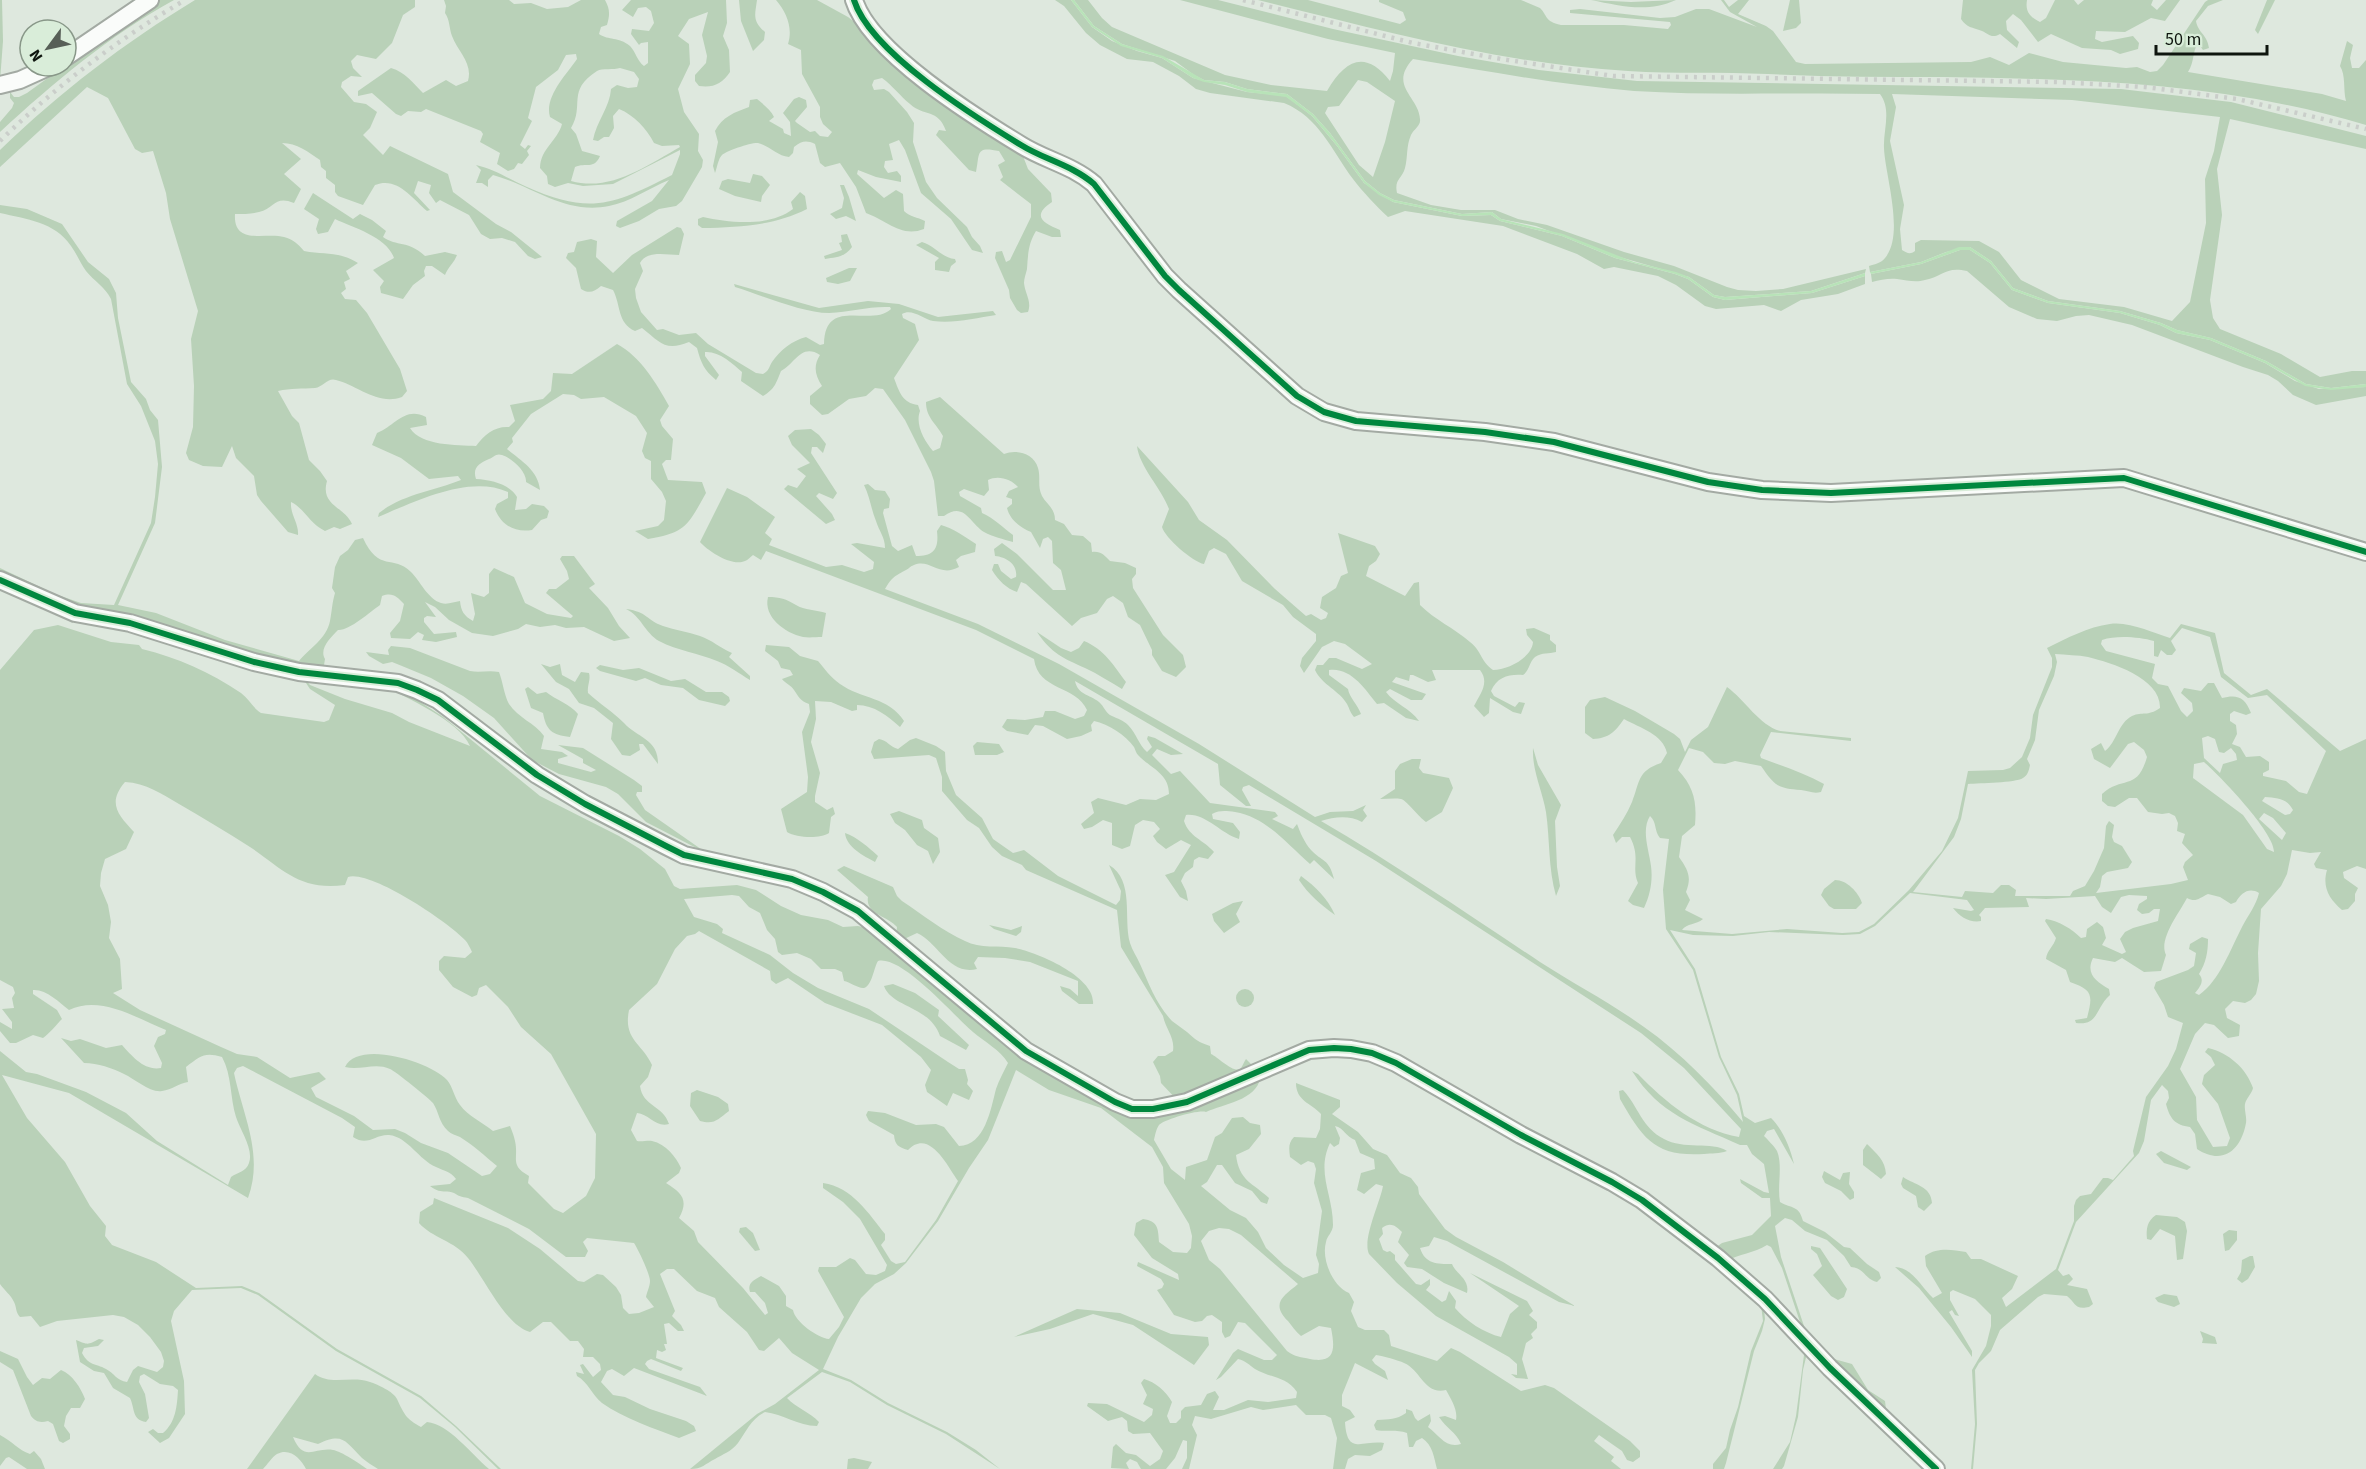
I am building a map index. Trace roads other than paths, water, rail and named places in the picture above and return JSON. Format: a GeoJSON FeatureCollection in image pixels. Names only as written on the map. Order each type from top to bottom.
{"type":"FeatureCollection","features":[{"type":"Feature","properties":{"kind":"street"},"geometry":{"type":"LineString","coordinates":[[78,49],[150,0]]}},
{"type":"Feature","properties":{"kind":"street"},"geometry":{"type":"LineString","coordinates":[[854,0],[873,33],[933,85],[1021,145],[1081,173],[1094,184],[1165,276],[1179,290],[1297,396],[1324,412],[1356,422],[1474,431],[1554,442],[1708,482],[1762,490],[1831,493],[2124,478],[2366,552]]}},
{"type":"Feature","properties":{"kind":"street"},"geometry":{"type":"LineString","coordinates":[[0,85],[24,78]]}},
{"type":"Feature","properties":{"kind":"street"},"geometry":{"type":"LineString","coordinates":[[0,580],[75,613],[130,623],[254,662],[299,672],[398,683],[417,690],[438,700],[537,775],[585,804],[666,846],[684,855],[792,879],[823,892],[858,911],[970,1007],[1026,1051],[1115,1102],[1132,1109],[1153,1109],[1187,1102],[1309,1050],[1351,1049],[1372,1053],[1396,1063],[1521,1135],[1612,1182],[1651,1207],[1718,1258],[1765,1299],[1830,1368],[1936,1469]]}},
{"type":"Feature","properties":{"kind":"railway"},"geometry":{"type":"LineString","coordinates":[[0,141],[43,101],[88,65],[135,31],[185,0]]}},
{"type":"Feature","properties":{"kind":"railway"},"geometry":{"type":"LineString","coordinates":[[1243,0],[1413,43],[1613,76],[2057,82],[2145,87],[2237,99],[2366,129]]}}]}
